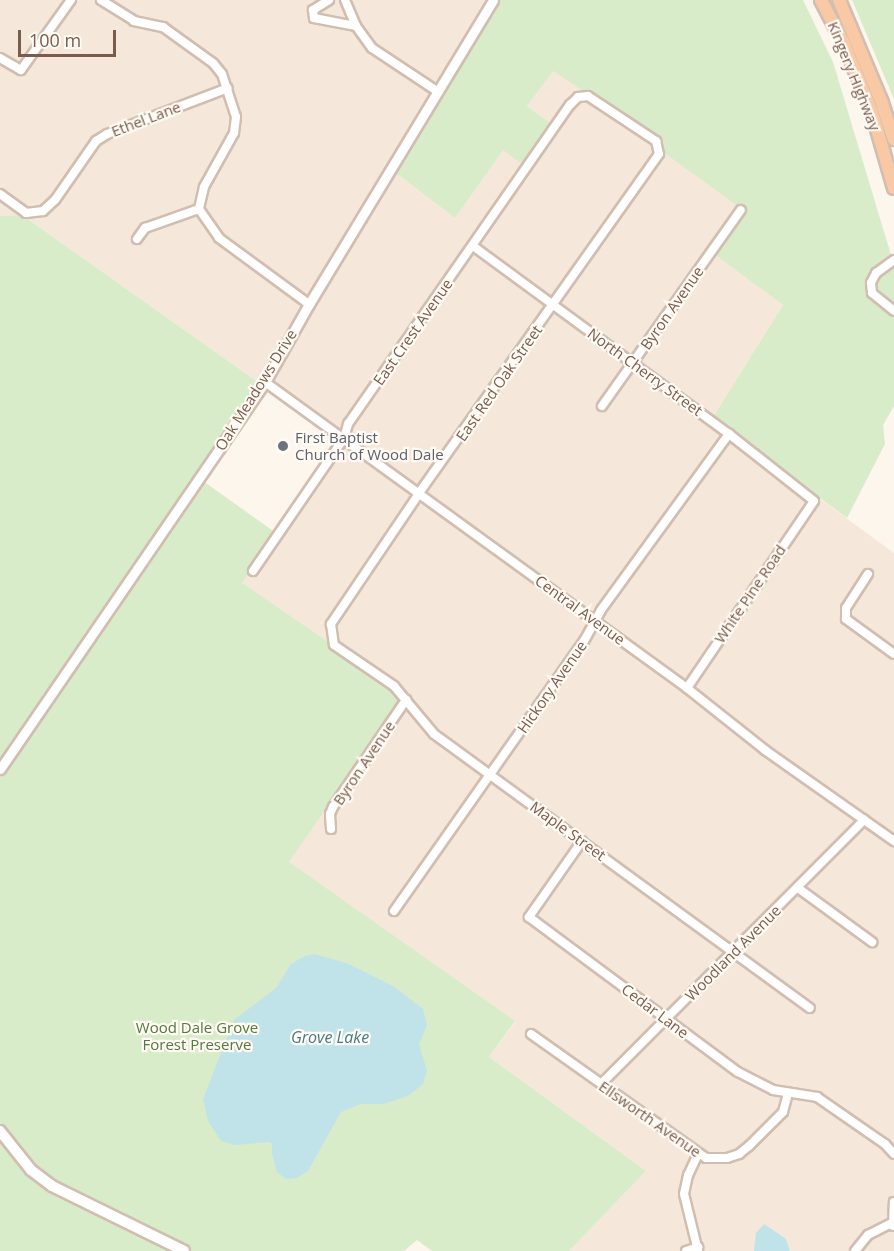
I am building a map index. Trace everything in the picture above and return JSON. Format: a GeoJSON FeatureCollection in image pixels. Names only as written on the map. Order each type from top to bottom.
{"type":"FeatureCollection","features":[{"type":"Feature","properties":{"kind":"highway","name":"Kingery Highway"},"geometry":{"type":"LineString","coordinates":[[821,0],[844,44],[872,112],[894,188]]}},
{"type":"Feature","properties":{"kind":"highway","name":"Kingery Highway"},"geometry":{"type":"LineString","coordinates":[[839,0],[882,103],[894,139]]}},
{"type":"Feature","properties":{"kind":"main road"},"geometry":{"type":"LineString","coordinates":[[0,1131],[31,1170],[52,1185],[183,1251]]}},
{"type":"Feature","properties":{"kind":"street"},"geometry":{"type":"LineString","coordinates":[[0,58],[21,70],[71,0]]}},
{"type":"Feature","properties":{"kind":"street"},"geometry":{"type":"LineString","coordinates":[[101,0],[134,21],[163,27],[213,63],[222,74],[236,117],[234,133],[204,187],[199,209],[219,238],[309,304]]}},
{"type":"Feature","properties":{"kind":"street"},"geometry":{"type":"LineString","coordinates":[[329,0],[314,10],[314,18],[356,26]]}},
{"type":"Feature","properties":{"kind":"street"},"geometry":{"type":"LineString","coordinates":[[345,0],[356,26],[372,48],[436,91]]}},
{"type":"Feature","properties":{"kind":"street","name":"Oak Meadows Drive"},"geometry":{"type":"LineString","coordinates":[[0,769],[265,382],[436,91],[493,0]]}},
{"type":"Feature","properties":{"kind":"street","name":"Ethel Lane"},"geometry":{"type":"LineString","coordinates":[[0,194],[26,213],[43,211],[55,200],[96,141],[106,134],[228,88]]}},
{"type":"Feature","properties":{"kind":"street","name":"East Crest Avenue"},"geometry":{"type":"LineString","coordinates":[[253,571],[344,438],[348,424],[523,171],[578,97],[588,96],[656,141],[658,154]]}},
{"type":"Feature","properties":{"kind":"street","name":"East Red Oak Street"},"geometry":{"type":"LineString","coordinates":[[334,645],[331,624],[418,495],[658,154]]}},
{"type":"Feature","properties":{"kind":"street"},"geometry":{"type":"LineString","coordinates":[[137,240],[145,228],[199,209]]}},
{"type":"Feature","properties":{"kind":"street","name":"Byron Avenue"},"geometry":{"type":"LineString","coordinates":[[602,406],[741,210]]}},
{"type":"Feature","properties":{"kind":"street","name":"North Cherry Street"},"geometry":{"type":"LineString","coordinates":[[473,246],[729,434],[814,501]]}},
{"type":"Feature","properties":{"kind":"street"},"geometry":{"type":"LineString","coordinates":[[894,260],[876,273],[871,284],[872,293],[894,311]]}},
{"type":"Feature","properties":{"kind":"street","name":"Central Avenue"},"geometry":{"type":"LineString","coordinates":[[265,382],[687,688],[765,750],[894,841]]}},
{"type":"Feature","properties":{"kind":"street","name":"Hickory Avenue"},"geometry":{"type":"LineString","coordinates":[[394,911],[491,775],[596,622],[601,610],[729,434]]}},
{"type":"Feature","properties":{"kind":"street","name":"White Pine Road"},"geometry":{"type":"LineString","coordinates":[[687,688],[814,501]]}},
{"type":"Feature","properties":{"kind":"street"},"geometry":{"type":"LineString","coordinates":[[868,574],[846,608],[846,619],[894,654]]}},
{"type":"Feature","properties":{"kind":"street","name":"Maple Street"},"geometry":{"type":"LineString","coordinates":[[334,645],[394,686],[434,734],[810,1008]]}},
{"type":"Feature","properties":{"kind":"street","name":"Byron Avenue"},"geometry":{"type":"LineString","coordinates":[[331,828],[330,814],[333,807],[406,700]]}},
{"type":"Feature","properties":{"kind":"street","name":"Woodland Avenue"},"geometry":{"type":"LineString","coordinates":[[601,1084],[864,820]]}},
{"type":"Feature","properties":{"kind":"street","name":"Cedar Lane"},"geometry":{"type":"LineString","coordinates":[[582,841],[529,917],[748,1077],[773,1090],[810,1094],[827,1102],[885,1144],[894,1154]]}},
{"type":"Feature","properties":{"kind":"street"},"geometry":{"type":"LineString","coordinates":[[798,888],[872,942]]}},
{"type":"Feature","properties":{"kind":"street","name":"Ellsworth Avenue"},"geometry":{"type":"LineString","coordinates":[[531,1034],[698,1155],[718,1158],[739,1154],[783,1112],[788,1093]]}},
{"type":"Feature","properties":{"kind":"street"},"geometry":{"type":"LineString","coordinates":[[686,1251],[698,1249],[684,1194],[688,1175],[698,1155]]}},
{"type":"Feature","properties":{"kind":"street"},"geometry":{"type":"LineString","coordinates":[[855,1251],[868,1235],[893,1225],[894,1202]]}},
{"type":"Feature","properties":{"kind":"shaded area"},"geometry":{"type":"Polygon","coordinates":[[[0,0],[488,0],[259,383],[22,215],[26,209],[0,190],[0,0]]]}},
{"type":"Feature","properties":{"kind":"shaded area"},"geometry":{"type":"Polygon","coordinates":[[[553,70],[657,139],[743,210],[714,253],[783,305],[712,420],[894,553],[894,1251],[569,1251],[646,1171],[489,1057],[515,1022],[292,867],[289,861],[339,654],[241,583],[346,438],[267,381],[392,170],[455,218],[503,149],[553,126],[527,106],[553,70]]]}},
{"type":"Feature","properties":{"kind":"shaded area"},"geometry":{"type":"Polygon","coordinates":[[[0,199],[22,215],[0,216],[0,199]]]}},
{"type":"Feature","properties":{"kind":"green space"},"geometry":{"type":"Polygon","coordinates":[[[499,0],[803,0],[833,62],[894,265],[894,406],[883,425],[885,444],[847,518],[712,419],[783,305],[713,253],[743,210],[659,149],[657,139],[553,71],[527,106],[554,126],[525,166],[503,150],[455,218],[392,170],[499,0]]]}},
{"type":"Feature","properties":{"kind":"green space"},"geometry":{"type":"Polygon","coordinates":[[[852,0],[894,0],[894,99],[852,0]]]}},
{"type":"Feature","properties":{"kind":"green space","name":"Wood Dale Grove Forest Preserve"},"geometry":{"type":"Polygon","coordinates":[[[22,215],[259,383],[196,476],[276,533],[242,583],[331,644],[340,654],[389,687],[401,700],[289,862],[515,1021],[489,1057],[646,1171],[569,1251],[432,1251],[417,1240],[404,1251],[190,1251],[50,1178],[26,1159],[0,1126],[0,216],[22,215]]]}},
{"type":"Feature","properties":{"kind":"green space"},"geometry":{"type":"Polygon","coordinates":[[[0,1141],[36,1181],[57,1195],[170,1251],[0,1251],[0,1141]]]}},
{"type":"Feature","properties":{"kind":"water","name":"Grove Lake"},"geometry":{"type":"Polygon","coordinates":[[[315,954],[349,964],[393,986],[423,1009],[427,1025],[419,1044],[427,1071],[423,1084],[408,1096],[383,1104],[361,1104],[341,1112],[308,1171],[297,1178],[286,1179],[277,1172],[270,1142],[235,1145],[221,1141],[208,1121],[203,1099],[234,1020],[276,988],[291,964],[305,956],[315,954]]]}},
{"type":"Feature","properties":{"kind":"water"},"geometry":{"type":"Polygon","coordinates":[[[764,1224],[786,1239],[790,1251],[754,1251],[756,1233],[764,1224]]]}},
{"type":"Feature","properties":{"kind":"place","name":"First Baptist Church of Wood Dale"},"geometry":{"type":"Point","coordinates":[283,446]}}]}
